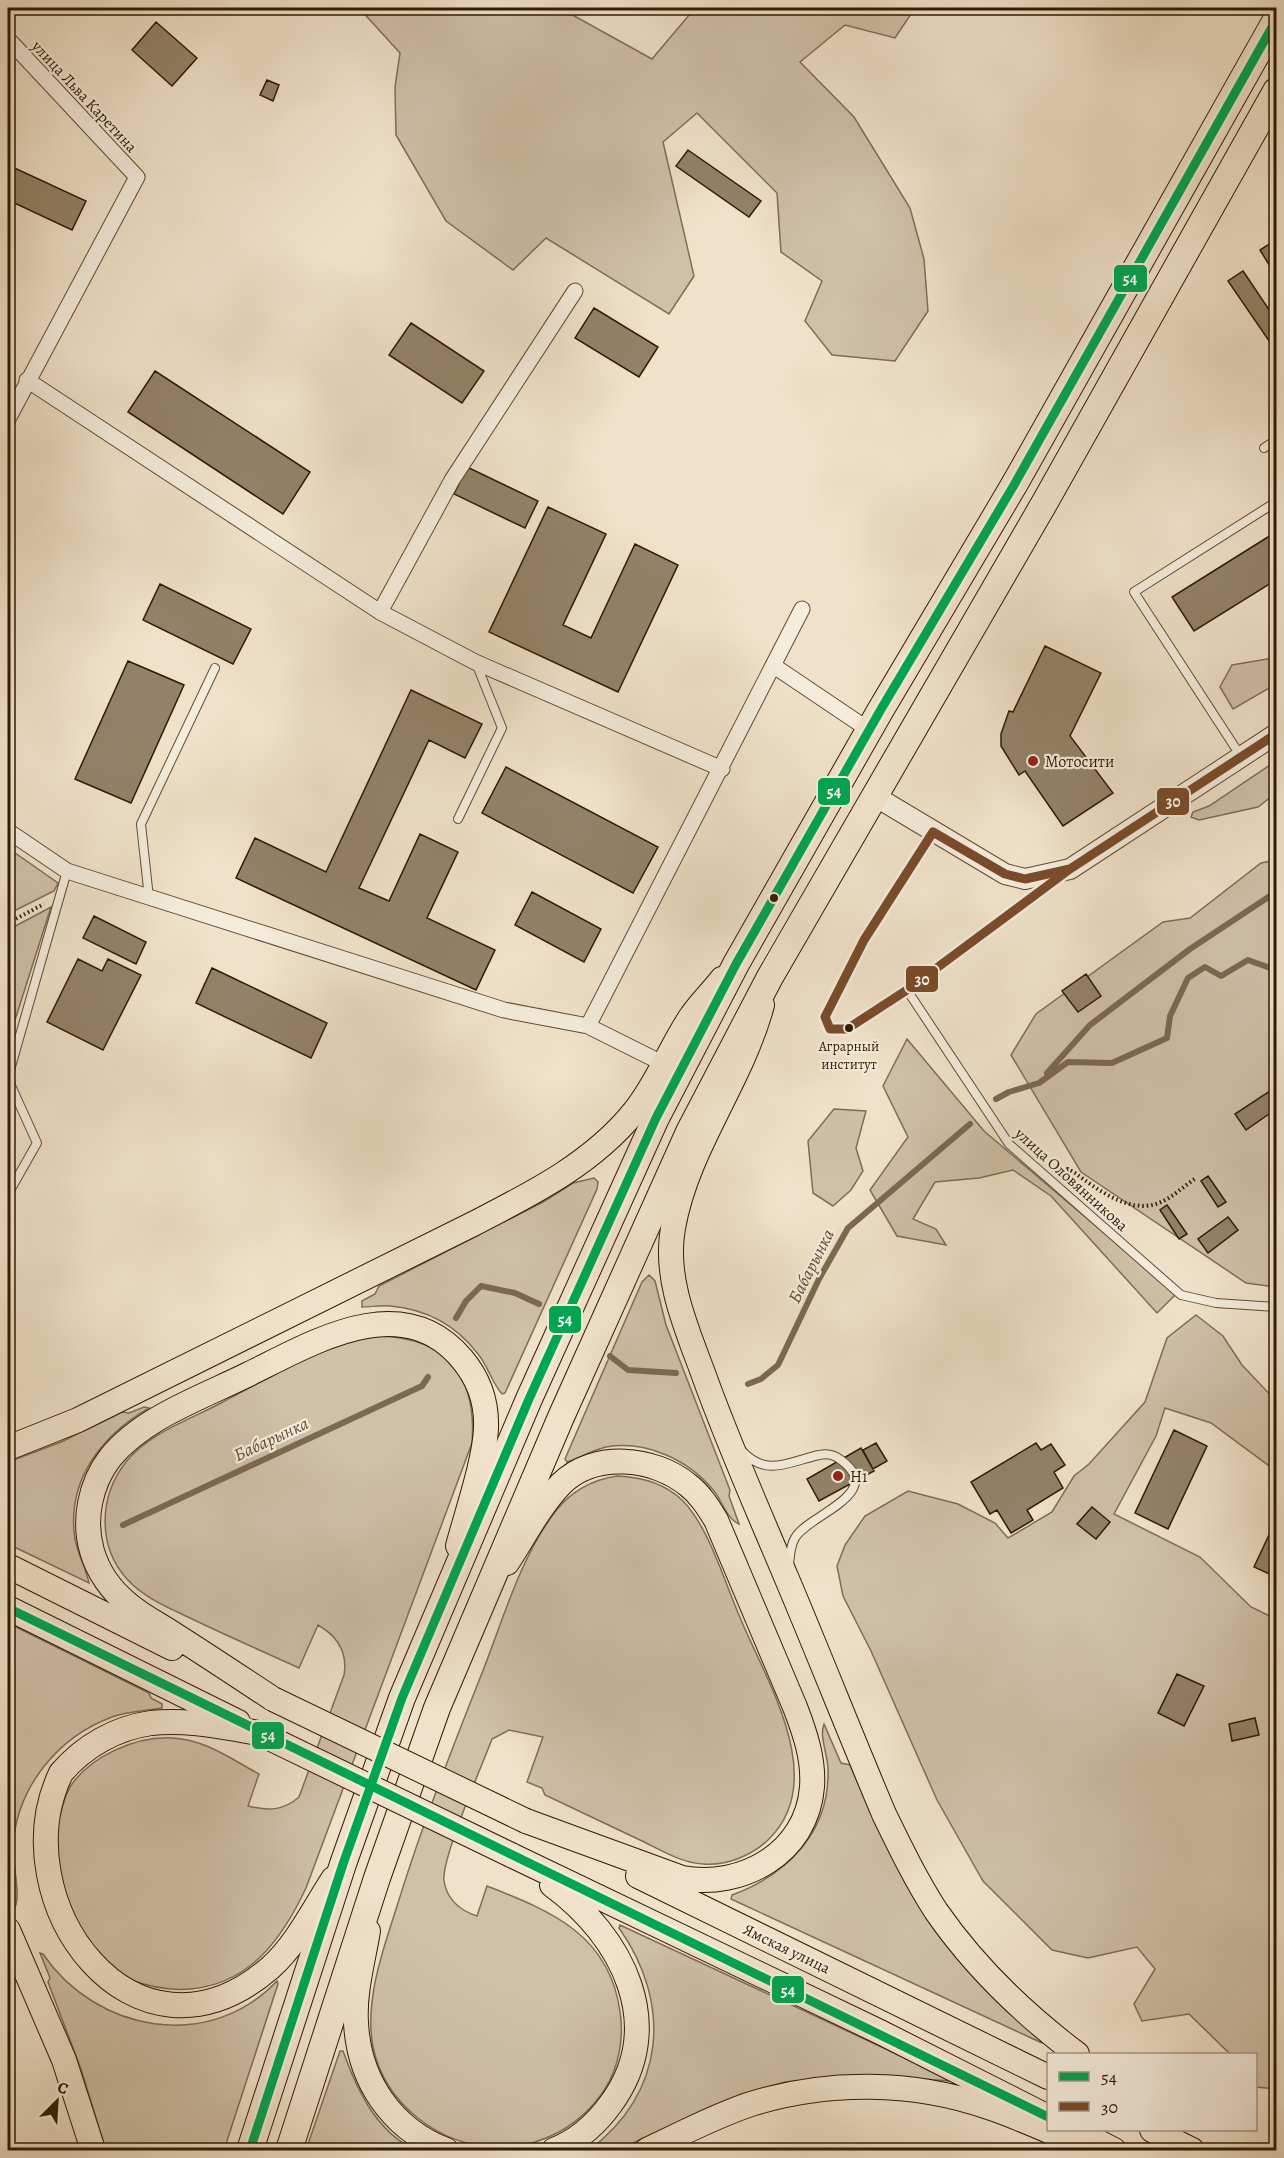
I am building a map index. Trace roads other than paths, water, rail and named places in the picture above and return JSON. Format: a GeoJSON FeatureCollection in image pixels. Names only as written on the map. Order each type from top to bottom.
{"type":"FeatureCollection","features":[{"type":"Feature","properties":{"kind":"highway"},"geometry":{"type":"LineString","coordinates":[[250,2151],[343,1864],[402,1698],[449,1584],[656,1118],[736,964],[869,730],[1014,485],[1276,20]]}},
{"type":"Feature","properties":{"kind":"highway"},"geometry":{"type":"LineString","coordinates":[[289,2151],[377,1878],[437,1708],[482,1600],[689,1132],[770,976],[1045,502],[1276,91]]}},
{"type":"Feature","properties":{"kind":"main road"},"geometry":{"type":"LineString","coordinates":[[8,1448],[78,1420],[530,1195],[570,1170],[615,1132],[634,1112],[690,1017],[736,964]]}},
{"type":"Feature","properties":{"kind":"main road"},"geometry":{"type":"LineString","coordinates":[[770,976],[753,1039],[694,1159],[681,1192],[672,1230],[671,1256],[675,1292],[724,1431],[884,1814],[924,1892],[951,1931],[998,1985],[1044,2029],[1074,2053]]}},
{"type":"Feature","properties":{"kind":"main road"},"geometry":{"type":"LineString","coordinates":[[273,1699],[129,1605],[100,1571],[92,1552],[88,1533],[91,1499],[98,1478],[109,1460],[123,1443],[139,1432],[169,1413],[318,1340],[348,1329],[389,1323],[411,1326],[428,1332],[444,1342],[467,1365],[482,1394],[485,1411],[484,1445],[449,1584]]}},
{"type":"Feature","properties":{"kind":"main road"},"geometry":{"type":"LineString","coordinates":[[8,1566],[273,1699],[526,1821],[682,1878],[719,1881],[754,1870],[777,1855],[794,1837],[808,1807],[812,1788],[810,1756],[795,1707],[716,1520],[703,1500],[688,1485],[671,1474],[632,1461],[612,1462],[575,1474],[548,1500],[482,1600]]}},
{"type":"Feature","properties":{"kind":"main road"},"geometry":{"type":"LineString","coordinates":[[8,1608],[259,1733],[880,2032],[1047,2116]]}},
{"type":"Feature","properties":{"kind":"main road"},"geometry":{"type":"LineString","coordinates":[[259,1733],[191,1722],[150,1723],[113,1734],[80,1753],[66,1766],[44,1797],[31,1836],[30,1875],[34,1894],[44,1924],[53,1940],[83,1972],[117,1992],[157,2005],[196,2004],[241,1988],[271,1967],[294,1940],[343,1864]]}},
{"type":"Feature","properties":{"kind":"main road","name":"Ямская улица"},"geometry":{"type":"LineString","coordinates":[[526,1821],[1047,2077]]}},
{"type":"Feature","properties":{"kind":"main road"},"geometry":{"type":"LineString","coordinates":[[511,1855],[570,1899],[600,1929],[620,1959],[634,1998],[637,2033],[628,2076],[618,2094],[593,2125],[578,2138],[554,2151]]}},
{"type":"Feature","properties":{"kind":"main road"},"geometry":{"type":"LineString","coordinates":[[377,1878],[356,2006],[361,2060],[375,2092],[396,2119],[431,2145],[446,2151]]}},
{"type":"Feature","properties":{"kind":"main road"},"geometry":{"type":"LineString","coordinates":[[8,1930],[64,2060],[93,2151]]}},
{"type":"Feature","properties":{"kind":"main road"},"geometry":{"type":"LineString","coordinates":[[647,2151],[751,2104],[822,2089],[883,2086],[939,2093],[990,2107],[1093,2151]]}},
{"type":"Feature","properties":{"kind":"main road"},"geometry":{"type":"LineString","coordinates":[[1076,2131],[1114,2151]]}},
{"type":"Feature","properties":{"kind":"main road"},"geometry":{"type":"LineString","coordinates":[[1154,2131],[1192,2151]]}},
{"type":"Feature","properties":{"kind":"main road"},"geometry":{"type":"LineString","coordinates":[[1174,2131],[1200,2151]]}},
{"type":"Feature","properties":{"kind":"street","name":"улица Льва Каретина"},"geometry":{"type":"LineString","coordinates":[[8,39],[137,177],[27,380]]}},
{"type":"Feature","properties":{"kind":"street"},"geometry":{"type":"LineString","coordinates":[[380,612],[452,480],[575,291]]}},
{"type":"Feature","properties":{"kind":"street"},"geometry":{"type":"LineString","coordinates":[[8,419],[27,380],[380,612],[475,662],[722,769]]}},
{"type":"Feature","properties":{"kind":"street"},"geometry":{"type":"LineString","coordinates":[[588,1026],[722,769],[802,609]]}},
{"type":"Feature","properties":{"kind":"street"},"geometry":{"type":"LineString","coordinates":[[774,666],[869,730]]}},
{"type":"Feature","properties":{"kind":"street"},"geometry":{"type":"LineString","coordinates":[[873,795],[1005,874],[1025,879],[1070,869],[1276,734]]}},
{"type":"Feature","properties":{"kind":"street"},"geometry":{"type":"LineString","coordinates":[[8,831],[67,871],[504,1010],[588,1026],[664,1064]]}},
{"type":"Feature","properties":{"kind":"lane"},"geometry":{"type":"LineString","coordinates":[[1264,448],[1276,440]]}},
{"type":"Feature","properties":{"kind":"lane"},"geometry":{"type":"LineString","coordinates":[[1241,756],[1134,592],[1276,502]]}},
{"type":"Feature","properties":{"kind":"lane"},"geometry":{"type":"LineString","coordinates":[[458,819],[502,728],[475,662]]}},
{"type":"Feature","properties":{"kind":"lane"},"geometry":{"type":"LineString","coordinates":[[149,898],[141,824],[215,668]]}},
{"type":"Feature","properties":{"kind":"lane"},"geometry":{"type":"LineString","coordinates":[[933,832],[864,940],[825,1017],[830,1029],[847,1029],[906,990],[1070,869]]}},
{"type":"Feature","properties":{"kind":"lane"},"geometry":{"type":"LineString","coordinates":[[8,1194],[37,1143],[8,1078],[67,871]]}},
{"type":"Feature","properties":{"kind":"lane","name":"улица Оловянникова"},"geometry":{"type":"LineString","coordinates":[[906,990],[1009,1144],[1181,1295],[1216,1303],[1276,1307]]}},
{"type":"Feature","properties":{"kind":"lane"},"geometry":{"type":"LineString","coordinates":[[724,1431],[746,1455],[766,1467],[783,1467],[820,1455],[831,1455],[850,1469],[854,1478],[853,1490],[848,1499],[803,1528],[794,1539],[788,1581]]}},
{"type":"Feature","properties":{"kind":"waterway"},"geometry":{"type":"LineString","coordinates":[[1047,1073],[1090,1025],[1190,949],[1276,892]]}},
{"type":"Feature","properties":{"kind":"waterway","name":"Бабарынка"},"geometry":{"type":"LineString","coordinates":[[996,1099],[1009,1092],[1039,1083],[1068,1062],[1112,1063],[1167,1038],[1170,1016],[1188,978],[1205,967],[1221,976],[1248,960],[1276,970]]}},
{"type":"Feature","properties":{"kind":"waterway","name":"Бабарынка"},"geometry":{"type":"LineString","coordinates":[[748,1384],[761,1379],[778,1365],[819,1279],[848,1228],[970,1124]]}},
{"type":"Feature","properties":{"kind":"waterway","name":"Бабарынка"},"geometry":{"type":"LineString","coordinates":[[456,1318],[466,1301],[481,1286],[515,1293],[539,1304]]}},
{"type":"Feature","properties":{"kind":"waterway","name":"Бабарынка"},"geometry":{"type":"LineString","coordinates":[[610,1356],[628,1370],[676,1373]]}},
{"type":"Feature","properties":{"kind":"waterway","name":"Бабарынка"},"geometry":{"type":"LineString","coordinates":[[123,1525],[422,1386],[428,1377]]}},
{"type":"Feature","properties":{"kind":"place","name":"Мотосити"},"geometry":{"type":"Point","coordinates":[1033,761]}},
{"type":"Feature","properties":{"kind":"place","name":"Аграрный институт"},"geometry":{"type":"Point","coordinates":[849,1028]}},
{"type":"Feature","properties":{"kind":"place","name":"Н1"},"geometry":{"type":"Point","coordinates":[838,1476]}}]}
